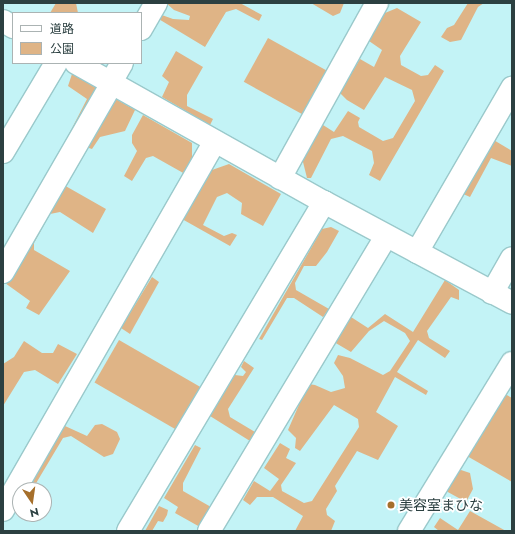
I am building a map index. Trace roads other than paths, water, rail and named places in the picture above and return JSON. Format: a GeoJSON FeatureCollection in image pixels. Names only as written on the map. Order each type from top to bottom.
{"type":"FeatureCollection","features":[{"type":"Feature","properties":{"kind":"street"},"geometry":{"type":"LineString","coordinates":[[142,27],[156,3]]}},
{"type":"Feature","properties":{"kind":"street"},"geometry":{"type":"LineString","coordinates":[[280,178],[377,3]]}},
{"type":"Feature","properties":{"kind":"street"},"geometry":{"type":"LineString","coordinates":[[3,152],[55,64]]}},
{"type":"Feature","properties":{"kind":"street"},"geometry":{"type":"LineString","coordinates":[[78,64],[280,178],[512,303]]}},
{"type":"Feature","properties":{"kind":"street"},"geometry":{"type":"LineString","coordinates":[[3,272],[121,64]]}},
{"type":"Feature","properties":{"kind":"street"},"geometry":{"type":"LineString","coordinates":[[417,252],[512,88]]}},
{"type":"Feature","properties":{"kind":"street"},"geometry":{"type":"LineString","coordinates":[[3,510],[215,142]]}},
{"type":"Feature","properties":{"kind":"street"},"geometry":{"type":"LineString","coordinates":[[128,531],[324,202]]}},
{"type":"Feature","properties":{"kind":"street"},"geometry":{"type":"LineString","coordinates":[[209,531],[386,236]]}},
{"type":"Feature","properties":{"kind":"street"},"geometry":{"type":"LineString","coordinates":[[492,293],[512,258]]}},
{"type":"Feature","properties":{"kind":"street"},"geometry":{"type":"LineString","coordinates":[[409,531],[512,363]]}},
{"type":"Feature","properties":{"kind":"place","name":"美容室まひな"},"geometry":{"type":"Point","coordinates":[391,505]}}]}
